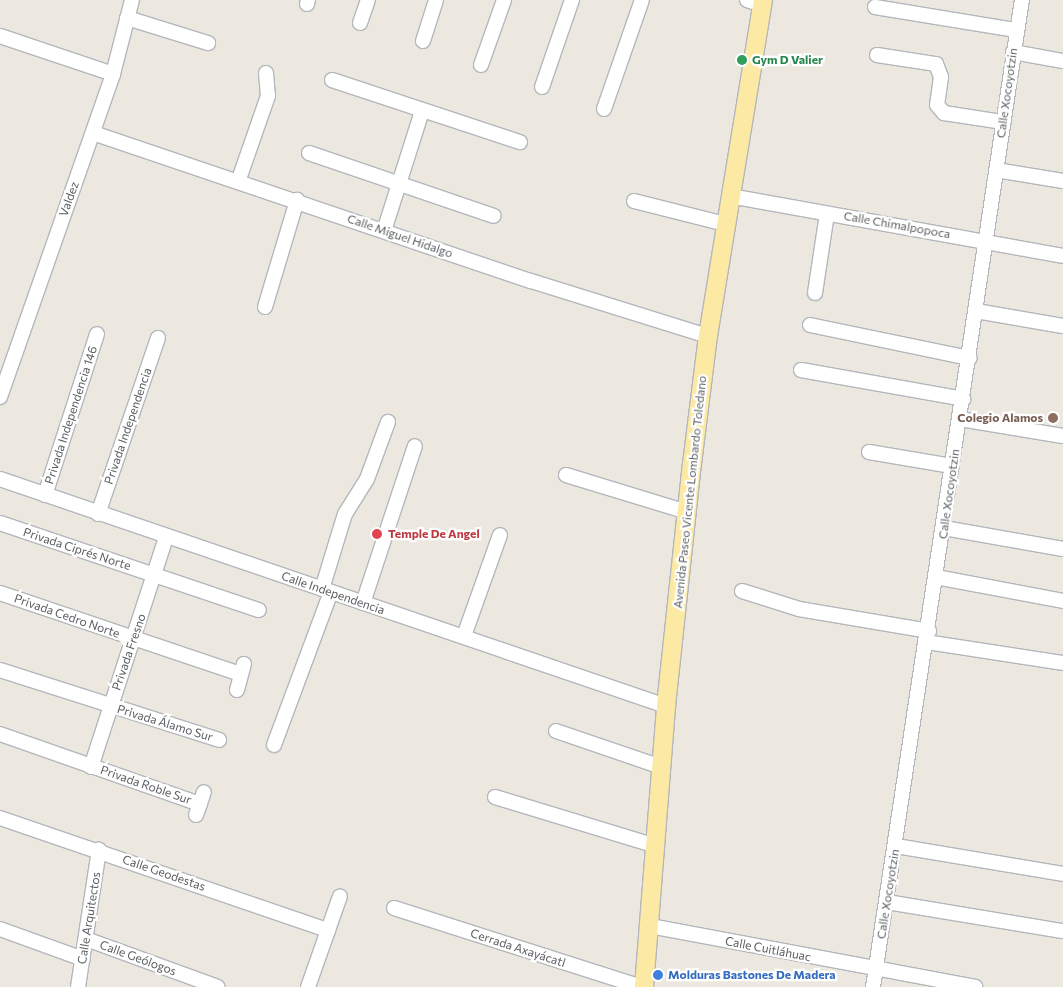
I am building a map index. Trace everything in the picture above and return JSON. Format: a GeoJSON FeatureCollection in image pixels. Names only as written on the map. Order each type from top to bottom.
{"type":"FeatureCollection","features":[{"type":"Feature","properties":{"kind":"main road","name":"Avenida Paseo Vicente Lombardo Toledano"},"geometry":{"type":"LineString","coordinates":[[643,987],[650,926],[666,706],[708,336],[758,2]]}},
{"type":"Feature","properties":{"kind":"street","name":"Valdez"},"geometry":{"type":"LineString","coordinates":[[0,397],[113,74],[132,0]]}},
{"type":"Feature","properties":{"kind":"street"},"geometry":{"type":"LineString","coordinates":[[360,23],[368,0]]}},
{"type":"Feature","properties":{"kind":"street"},"geometry":{"type":"LineString","coordinates":[[422,41],[436,0]]}},
{"type":"Feature","properties":{"kind":"street"},"geometry":{"type":"LineString","coordinates":[[481,65],[504,0]]}},
{"type":"Feature","properties":{"kind":"street"},"geometry":{"type":"LineString","coordinates":[[542,86],[572,0]]}},
{"type":"Feature","properties":{"kind":"street"},"geometry":{"type":"LineString","coordinates":[[604,109],[642,0]]}},
{"type":"Feature","properties":{"kind":"street","name":"Calle Xocoyotzin"},"geometry":{"type":"LineString","coordinates":[[873,987],[896,846],[962,399],[970,358],[1016,30],[1022,0]]}},
{"type":"Feature","properties":{"kind":"street"},"geometry":{"type":"LineString","coordinates":[[875,7],[1016,30]]}},
{"type":"Feature","properties":{"kind":"street"},"geometry":{"type":"LineString","coordinates":[[127,18],[208,43]]}},
{"type":"Feature","properties":{"kind":"street"},"geometry":{"type":"LineString","coordinates":[[0,36],[113,74]]}},
{"type":"Feature","properties":{"kind":"street"},"geometry":{"type":"LineString","coordinates":[[1013,52],[1063,61]]}},
{"type":"Feature","properties":{"kind":"street"},"geometry":{"type":"LineString","coordinates":[[877,55],[936,64],[941,77],[937,104],[944,113],[1003,122]]}},
{"type":"Feature","properties":{"kind":"street"},"geometry":{"type":"LineString","coordinates":[[238,182],[268,96],[266,73]]}},
{"type":"Feature","properties":{"kind":"street"},"geometry":{"type":"LineString","coordinates":[[332,80],[520,142]]}},
{"type":"Feature","properties":{"kind":"street"},"geometry":{"type":"LineString","coordinates":[[384,230],[422,111]]}},
{"type":"Feature","properties":{"kind":"street","name":"Calle Miguel Hidalgo"},"geometry":{"type":"LineString","coordinates":[[93,133],[708,336]]}},
{"type":"Feature","properties":{"kind":"street"},"geometry":{"type":"LineString","coordinates":[[310,153],[494,216]]}},
{"type":"Feature","properties":{"kind":"street"},"geometry":{"type":"LineString","coordinates":[[996,170],[1063,181]]}},
{"type":"Feature","properties":{"kind":"street","name":"Calle Chimalpopoca"},"geometry":{"type":"LineString","coordinates":[[730,196],[986,240],[1063,256]]}},
{"type":"Feature","properties":{"kind":"street"},"geometry":{"type":"LineString","coordinates":[[265,307],[297,200]]}},
{"type":"Feature","properties":{"kind":"street"},"geometry":{"type":"LineString","coordinates":[[634,201],[725,224]]}},
{"type":"Feature","properties":{"kind":"street"},"geometry":{"type":"LineString","coordinates":[[815,293],[827,214]]}},
{"type":"Feature","properties":{"kind":"street"},"geometry":{"type":"LineString","coordinates":[[976,311],[1063,326]]}},
{"type":"Feature","properties":{"kind":"street"},"geometry":{"type":"LineString","coordinates":[[810,325],[970,358]]}},
{"type":"Feature","properties":{"kind":"street","name":"Privada Independencia 146"},"geometry":{"type":"LineString","coordinates":[[45,495],[97,334]]}},
{"type":"Feature","properties":{"kind":"street","name":"Privada Independencia"},"geometry":{"type":"LineString","coordinates":[[98,514],[158,338]]}},
{"type":"Feature","properties":{"kind":"street"},"geometry":{"type":"LineString","coordinates":[[801,370],[962,399]]}},
{"type":"Feature","properties":{"kind":"street"},"geometry":{"type":"LineString","coordinates":[[960,419],[1063,436]]}},
{"type":"Feature","properties":{"kind":"street"},"geometry":{"type":"LineString","coordinates":[[274,745],[326,591],[345,514],[366,480],[388,422]]}},
{"type":"Feature","properties":{"kind":"street"},"geometry":{"type":"LineString","coordinates":[[363,603],[414,446]]}},
{"type":"Feature","properties":{"kind":"street"},"geometry":{"type":"LineString","coordinates":[[869,452],[952,466]]}},
{"type":"Feature","properties":{"kind":"street"},"geometry":{"type":"LineString","coordinates":[[566,475],[688,512]]}},
{"type":"Feature","properties":{"kind":"street","name":"Calle Independencia"},"geometry":{"type":"LineString","coordinates":[[0,479],[98,514],[464,636],[666,706]]}},
{"type":"Feature","properties":{"kind":"street","name":"Privada Ciprés Norte"},"geometry":{"type":"LineString","coordinates":[[0,523],[259,610]]}},
{"type":"Feature","properties":{"kind":"street"},"geometry":{"type":"LineString","coordinates":[[944,528],[1063,549]]}},
{"type":"Feature","properties":{"kind":"street"},"geometry":{"type":"LineString","coordinates":[[464,636],[500,535]]}},
{"type":"Feature","properties":{"kind":"street","name":"Privada Fresno"},"geometry":{"type":"LineString","coordinates":[[91,767],[166,536]]}},
{"type":"Feature","properties":{"kind":"street"},"geometry":{"type":"LineString","coordinates":[[936,577],[1063,601]]}},
{"type":"Feature","properties":{"kind":"street"},"geometry":{"type":"LineString","coordinates":[[742,590],[799,609],[1063,663]]}},
{"type":"Feature","properties":{"kind":"street","name":"Privada Cedro Norte"},"geometry":{"type":"LineString","coordinates":[[0,593],[133,639],[242,669],[237,690]]}},
{"type":"Feature","properties":{"kind":"street","name":"Privada Álamo Sur"},"geometry":{"type":"LineString","coordinates":[[0,670],[219,739]]}},
{"type":"Feature","properties":{"kind":"street"},"geometry":{"type":"LineString","coordinates":[[556,731],[661,767]]}},
{"type":"Feature","properties":{"kind":"street","name":"Privada Roble Sur"},"geometry":{"type":"LineString","coordinates":[[6,737],[200,804]]}},
{"type":"Feature","properties":{"kind":"street"},"geometry":{"type":"LineString","coordinates":[[495,797],[656,846]]}},
{"type":"Feature","properties":{"kind":"street","name":"Calle Geodestas"},"geometry":{"type":"LineString","coordinates":[[0,818],[99,850],[328,930]]}},
{"type":"Feature","properties":{"kind":"street"},"geometry":{"type":"LineString","coordinates":[[896,846],[1063,874]]}},
{"type":"Feature","properties":{"kind":"street","name":"Calle Arquitectos"},"geometry":{"type":"LineString","coordinates":[[78,987],[99,850]]}},
{"type":"Feature","properties":{"kind":"street"},"geometry":{"type":"LineString","coordinates":[[308,987],[340,896]]}},
{"type":"Feature","properties":{"kind":"street"},"geometry":{"type":"LineString","coordinates":[[887,902],[1063,931]]}},
{"type":"Feature","properties":{"kind":"street","name":"Cerrada Axayácatl"},"geometry":{"type":"LineString","coordinates":[[394,908],[643,987]]}},
{"type":"Feature","properties":{"kind":"street","name":"Calle Cuitláhuac"},"geometry":{"type":"LineString","coordinates":[[650,926],[975,987]]}},
{"type":"Feature","properties":{"kind":"street","name":"Calle Geólogos"},"geometry":{"type":"LineString","coordinates":[[0,929],[83,959]]}},
{"type":"Feature","properties":{"kind":"street","name":"Calle Geólogos"},"geometry":{"type":"LineString","coordinates":[[86,939],[218,987]]}},
{"type":"Feature","properties":{"kind":"place","name":"Gym D Valier"},"geometry":{"type":"Point","coordinates":[742,60]}},
{"type":"Feature","properties":{"kind":"place","name":"Colegio Alamos"},"geometry":{"type":"Point","coordinates":[1053,418]}},
{"type":"Feature","properties":{"kind":"place","name":"Temple De Angel"},"geometry":{"type":"Point","coordinates":[377,534]}},
{"type":"Feature","properties":{"kind":"place","name":"Molduras Bastones De Madera"},"geometry":{"type":"Point","coordinates":[658,975]}}]}
